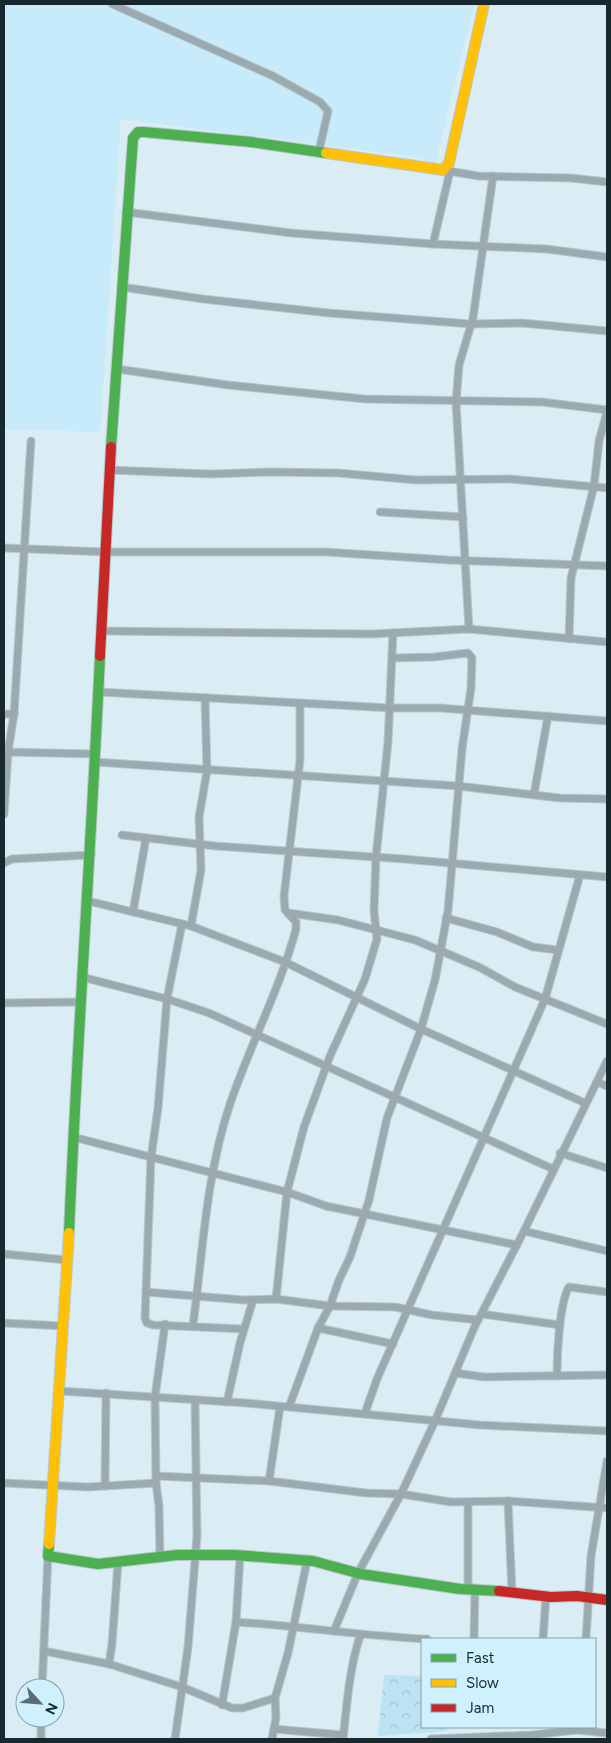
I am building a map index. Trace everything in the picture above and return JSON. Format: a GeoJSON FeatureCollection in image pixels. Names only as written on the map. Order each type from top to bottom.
{"type":"FeatureCollection","features":[{"type":"Feature","properties":{"kind":"main road"},"geometry":{"type":"LineString","coordinates":[[484,4],[447,171],[251,142],[138,132],[133,138],[126,212],[110,470],[91,854],[80,1002],[60,1391],[48,1556],[98,1564],[196,1555],[307,1561],[358,1573],[472,1589],[546,1596],[577,1596],[607,1600]]}},
{"type":"Feature","properties":{"kind":"street"},"geometry":{"type":"LineString","coordinates":[[112,4],[273,76],[320,102],[328,112],[319,152]]}},
{"type":"Feature","properties":{"kind":"street"},"geometry":{"type":"LineString","coordinates":[[433,244],[447,171],[492,176],[571,178],[607,182]]}},
{"type":"Feature","properties":{"kind":"street"},"geometry":{"type":"LineString","coordinates":[[469,629],[463,517],[459,481],[456,402],[459,365],[472,324],[492,176]]}},
{"type":"Feature","properties":{"kind":"street"},"geometry":{"type":"LineString","coordinates":[[126,212],[291,233],[433,244],[546,249],[607,258]]}},
{"type":"Feature","properties":{"kind":"street"},"geometry":{"type":"LineString","coordinates":[[122,287],[329,314],[472,324],[522,323],[607,331]]}},
{"type":"Feature","properties":{"kind":"street"},"geometry":{"type":"LineString","coordinates":[[117,370],[307,393],[365,398],[456,402],[542,402],[607,411],[599,441],[594,486],[574,564],[568,639]]}},
{"type":"Feature","properties":{"kind":"street"},"geometry":{"type":"LineString","coordinates":[[4,814],[6,752],[14,714],[22,548],[30,441]]}},
{"type":"Feature","properties":{"kind":"street"},"geometry":{"type":"LineString","coordinates":[[110,470],[210,474],[270,472],[338,473],[459,481],[510,479],[607,488]]}},
{"type":"Feature","properties":{"kind":"street"},"geometry":{"type":"LineString","coordinates":[[380,512],[463,517]]}},
{"type":"Feature","properties":{"kind":"street"},"geometry":{"type":"LineString","coordinates":[[4,548],[106,552],[326,552],[448,560],[464,559],[607,566]]}},
{"type":"Feature","properties":{"kind":"street"},"geometry":{"type":"LineString","coordinates":[[102,631],[170,633],[393,632],[469,629],[607,642]]}},
{"type":"Feature","properties":{"kind":"street"},"geometry":{"type":"LineString","coordinates":[[276,1299],[287,1192],[304,1127],[327,1066],[374,954],[376,857],[390,708],[393,632]]}},
{"type":"Feature","properties":{"kind":"street"},"geometry":{"type":"LineString","coordinates":[[289,1407],[318,1328],[330,1306],[350,1257],[364,1214],[387,1118],[421,1029],[441,951],[446,918],[458,786],[469,710],[472,658],[468,653],[434,657],[393,658]]}},
{"type":"Feature","properties":{"kind":"street"},"geometry":{"type":"LineString","coordinates":[[99,692],[390,708],[469,710],[607,721]]}},
{"type":"Feature","properties":{"kind":"street"},"geometry":{"type":"LineString","coordinates":[[191,926],[201,870],[199,817],[207,770],[205,698]]}},
{"type":"Feature","properties":{"kind":"street"},"geometry":{"type":"LineString","coordinates":[[193,1325],[204,1216],[212,1173],[230,1104],[296,929],[296,922],[288,913],[284,904],[298,777],[301,736],[300,703]]}},
{"type":"Feature","properties":{"kind":"street"},"geometry":{"type":"LineString","coordinates":[[4,714],[14,714]]}},
{"type":"Feature","properties":{"kind":"street"},"geometry":{"type":"LineString","coordinates":[[534,794],[548,716]]}},
{"type":"Feature","properties":{"kind":"street"},"geometry":{"type":"LineString","coordinates":[[6,752],[96,758],[207,770],[298,777],[458,786],[560,798],[607,799]]}},
{"type":"Feature","properties":{"kind":"street"},"geometry":{"type":"LineString","coordinates":[[122,835],[199,845],[376,857],[607,877]]}},
{"type":"Feature","properties":{"kind":"street"},"geometry":{"type":"LineString","coordinates":[[133,912],[146,838]]}},
{"type":"Feature","properties":{"kind":"street"},"geometry":{"type":"LineString","coordinates":[[4,863],[12,860],[91,854]]}},
{"type":"Feature","properties":{"kind":"street"},"geometry":{"type":"LineString","coordinates":[[366,1413],[377,1379],[545,999],[580,875]]}},
{"type":"Feature","properties":{"kind":"street"},"geometry":{"type":"LineString","coordinates":[[88,901],[191,926],[285,962],[421,1029],[585,1103]]}},
{"type":"Feature","properties":{"kind":"street"},"geometry":{"type":"LineString","coordinates":[[288,913],[338,920],[415,940],[479,967],[515,987],[607,1024]]}},
{"type":"Feature","properties":{"kind":"street"},"geometry":{"type":"LineString","coordinates":[[446,918],[497,932],[533,947],[558,950]]}},
{"type":"Feature","properties":{"kind":"street"},"geometry":{"type":"LineString","coordinates":[[182,924],[167,998],[158,1108],[151,1158],[145,1318],[147,1323],[244,1329]]}},
{"type":"Feature","properties":{"kind":"street"},"geometry":{"type":"LineString","coordinates":[[82,977],[167,998],[209,1014],[553,1169]]}},
{"type":"Feature","properties":{"kind":"street"},"geometry":{"type":"LineString","coordinates":[[4,1002],[80,1002]]}},
{"type":"Feature","properties":{"kind":"street"},"geometry":{"type":"LineString","coordinates":[[334,1631],[358,1573],[401,1494],[435,1421],[480,1317],[607,1061]]}},
{"type":"Feature","properties":{"kind":"street"},"geometry":{"type":"LineString","coordinates":[[597,1082],[607,1086]]}},
{"type":"Feature","properties":{"kind":"street"},"geometry":{"type":"LineString","coordinates":[[73,1137],[287,1192],[326,1206],[517,1245]]}},
{"type":"Feature","properties":{"kind":"street"},"geometry":{"type":"LineString","coordinates":[[560,1153],[607,1168]]}},
{"type":"Feature","properties":{"kind":"street"},"geometry":{"type":"LineString","coordinates":[[524,1231],[607,1251]]}},
{"type":"Feature","properties":{"kind":"street"},"geometry":{"type":"LineString","coordinates":[[4,1254],[67,1260]]}},
{"type":"Feature","properties":{"kind":"street"},"geometry":{"type":"LineString","coordinates":[[557,1376],[560,1325],[565,1293],[568,1287],[607,1292]]}},
{"type":"Feature","properties":{"kind":"street"},"geometry":{"type":"LineString","coordinates":[[146,1292],[197,1297],[253,1300],[276,1299],[330,1306],[395,1307],[560,1325]]}},
{"type":"Feature","properties":{"kind":"street"},"geometry":{"type":"LineString","coordinates":[[227,1402],[244,1329],[253,1300]]}},
{"type":"Feature","properties":{"kind":"street"},"geometry":{"type":"LineString","coordinates":[[4,1323],[63,1326]]}},
{"type":"Feature","properties":{"kind":"street"},"geometry":{"type":"LineString","coordinates":[[160,1558],[154,1397],[164,1324]]}},
{"type":"Feature","properties":{"kind":"street"},"geometry":{"type":"LineString","coordinates":[[318,1328],[393,1344]]}},
{"type":"Feature","properties":{"kind":"street"},"geometry":{"type":"LineString","coordinates":[[455,1373],[484,1377],[607,1375]]}},
{"type":"Feature","properties":{"kind":"street"},"geometry":{"type":"LineString","coordinates":[[60,1391],[366,1413],[435,1421],[607,1431]]}},
{"type":"Feature","properties":{"kind":"street"},"geometry":{"type":"LineString","coordinates":[[105,1486],[106,1393]]}},
{"type":"Feature","properties":{"kind":"street"},"geometry":{"type":"LineString","coordinates":[[175,1739],[196,1555],[198,1506],[195,1478],[195,1400]]}},
{"type":"Feature","properties":{"kind":"street"},"geometry":{"type":"LineString","coordinates":[[269,1481],[280,1407]]}},
{"type":"Feature","properties":{"kind":"street"},"geometry":{"type":"LineString","coordinates":[[586,1638],[590,1598],[591,1556],[607,1461]]}},
{"type":"Feature","properties":{"kind":"street"},"geometry":{"type":"LineString","coordinates":[[4,1484],[105,1486],[195,1478],[269,1481],[366,1493],[401,1494],[451,1502],[508,1501],[607,1508]]}},
{"type":"Feature","properties":{"kind":"street"},"geometry":{"type":"LineString","coordinates":[[508,1501],[512,1592]]}},
{"type":"Feature","properties":{"kind":"street"},"geometry":{"type":"LineString","coordinates":[[468,1502],[474,1638]]}},
{"type":"Feature","properties":{"kind":"street"},"geometry":{"type":"LineString","coordinates":[[43,1678],[48,1556]]}},
{"type":"Feature","properties":{"kind":"street"},"geometry":{"type":"LineString","coordinates":[[222,1705],[236,1622],[240,1556]]}},
{"type":"Feature","properties":{"kind":"street"},"geometry":{"type":"LineString","coordinates":[[272,1739],[276,1718],[275,1698],[294,1626],[307,1561]]}},
{"type":"Feature","properties":{"kind":"street"},"geometry":{"type":"LineString","coordinates":[[109,1664],[118,1563]]}},
{"type":"Feature","properties":{"kind":"street"},"geometry":{"type":"LineString","coordinates":[[543,1638],[546,1596]]}},
{"type":"Feature","properties":{"kind":"street"},"geometry":{"type":"LineString","coordinates":[[236,1622],[294,1626],[360,1636],[421,1639]]}},
{"type":"Feature","properties":{"kind":"street"},"geometry":{"type":"LineString","coordinates":[[274,1729],[343,1737],[348,1688],[354,1655],[360,1636]]}},
{"type":"Feature","properties":{"kind":"street"},"geometry":{"type":"LineString","coordinates":[[44,1651],[109,1664],[182,1688],[232,1708],[243,1708],[275,1698]]}},
{"type":"Feature","properties":{"kind":"street"},"geometry":{"type":"LineString","coordinates":[[431,1739],[577,1728],[597,1736],[607,1733]]}},
{"type":"Feature","properties":{"kind":"shaded area"},"geometry":{"type":"Polygon","coordinates":[[[4,4],[474,4],[435,165],[417,157],[121,119],[100,432],[4,429],[4,4]]]}},
{"type":"Feature","properties":{"kind":"green space"},"geometry":{"type":"Polygon","coordinates":[[[384,1675],[421,1676],[421,1728],[447,1728],[446,1731],[378,1736],[384,1675]]]}},
{"type":"Feature","properties":{"kind":"traffic: fast"},"geometry":{"type":"LineString","coordinates":[[111,447],[133,138],[138,132],[144,132],[251,142],[326,153]]}},
{"type":"Feature","properties":{"kind":"traffic: fast"},"geometry":{"type":"LineString","coordinates":[[69,1233],[100,656]]}},
{"type":"Feature","properties":{"kind":"traffic: fast"},"geometry":{"type":"LineString","coordinates":[[49,1544],[48,1556],[98,1564],[177,1555],[235,1555],[313,1561],[361,1574],[460,1589],[499,1591]]}},
{"type":"Feature","properties":{"kind":"traffic: slow"},"geometry":{"type":"LineString","coordinates":[[326,153],[443,170],[449,163],[484,4]]}},
{"type":"Feature","properties":{"kind":"traffic: slow"},"geometry":{"type":"LineString","coordinates":[[49,1544],[69,1233]]}},
{"type":"Feature","properties":{"kind":"traffic: jam"},"geometry":{"type":"LineString","coordinates":[[100,656],[111,447]]}},
{"type":"Feature","properties":{"kind":"traffic: jam"},"geometry":{"type":"LineString","coordinates":[[499,1591],[551,1597],[577,1596],[607,1600]]}}]}
